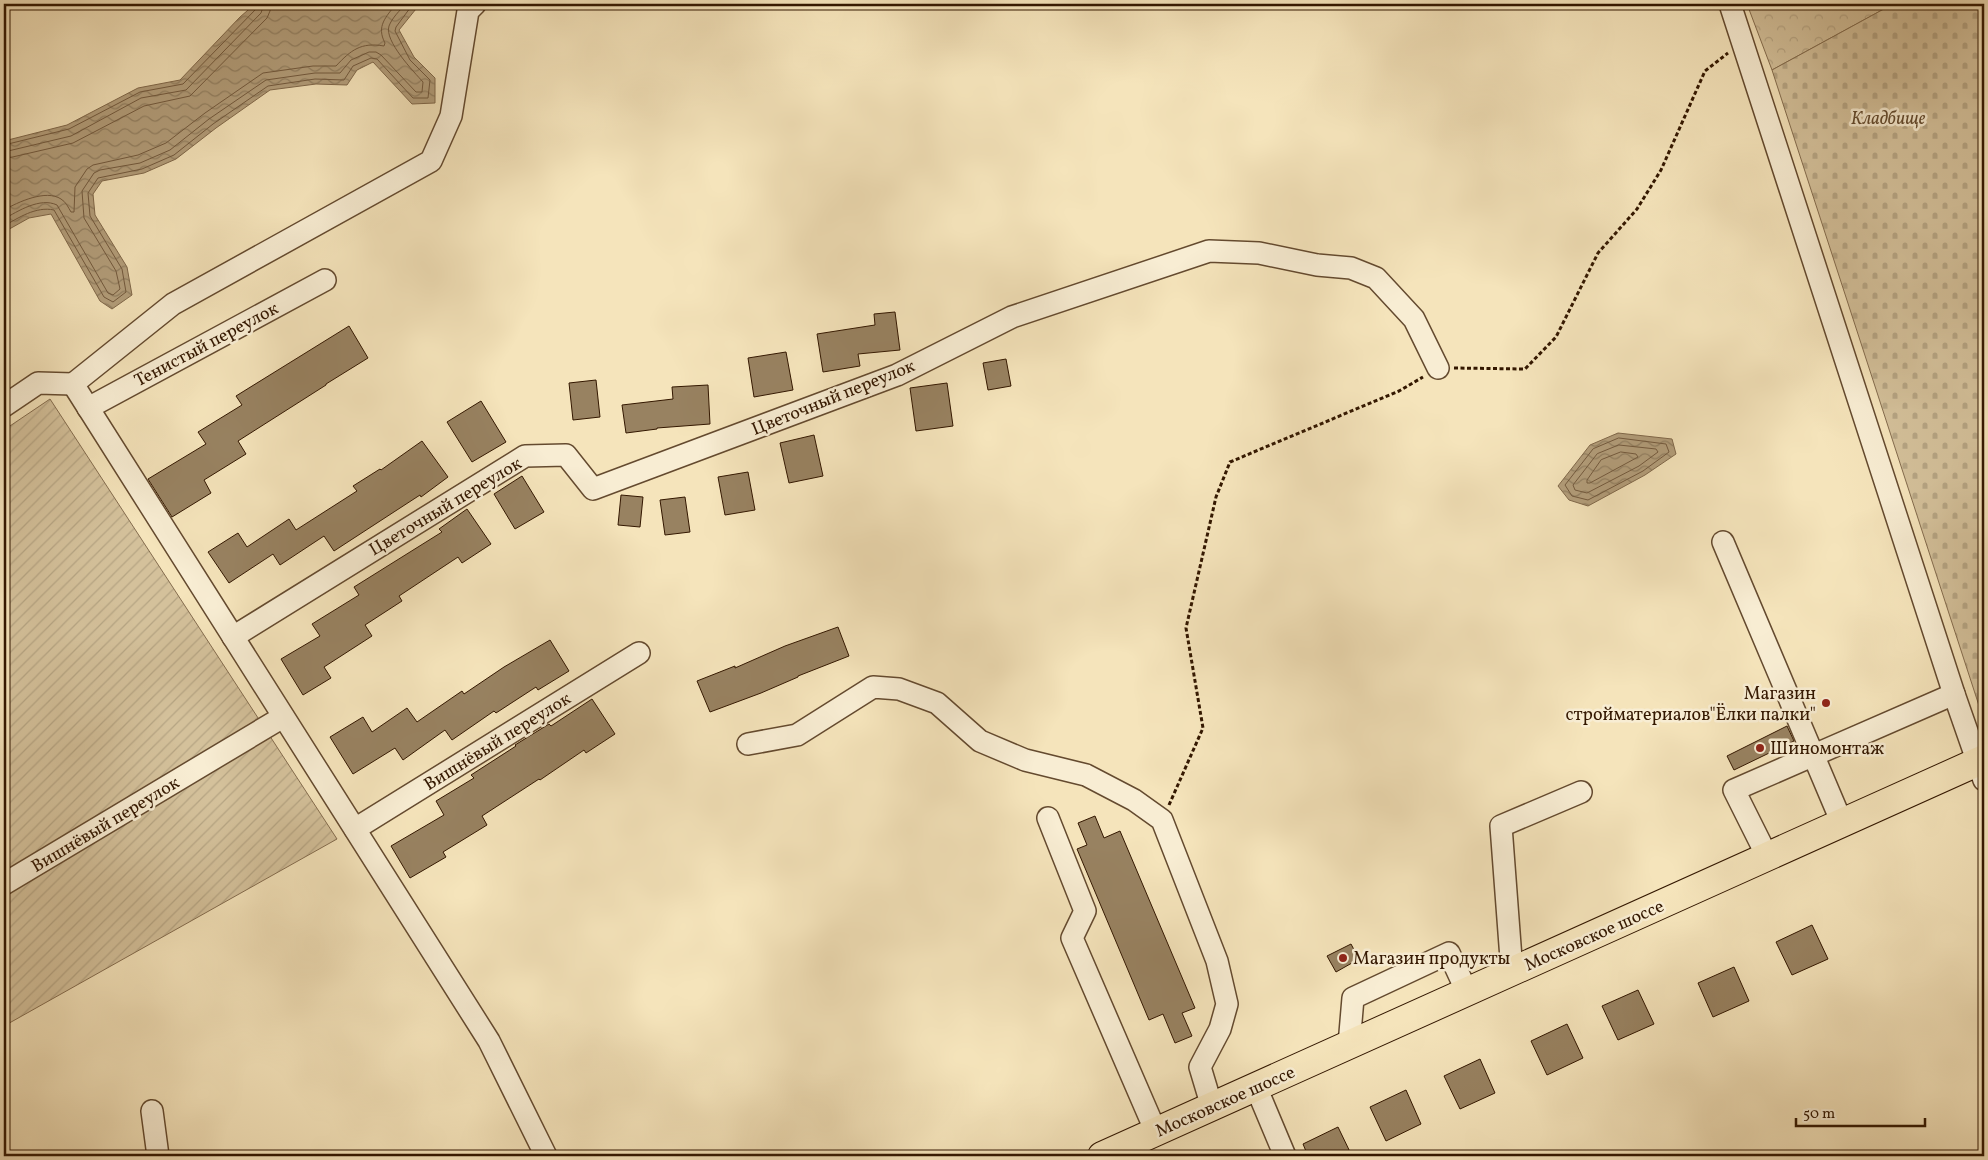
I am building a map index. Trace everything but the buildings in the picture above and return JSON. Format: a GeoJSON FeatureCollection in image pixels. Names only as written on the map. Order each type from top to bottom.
{"type":"FeatureCollection","features":[{"type":"Feature","properties":{"kind":"main road","name":"Московское шоссе"},"geometry":{"type":"LineString","coordinates":[[1102,1156],[1767,856],[1842,823],[1982,767]]}},
{"type":"Feature","properties":{"kind":"street"},"geometry":{"type":"LineString","coordinates":[[4,406],[38,383],[73,384],[173,304],[431,161],[451,116],[468,11],[475,4]]}},
{"type":"Feature","properties":{"kind":"street"},"geometry":{"type":"LineString","coordinates":[[1730,4],[1954,694],[1982,767]]}},
{"type":"Feature","properties":{"kind":"street","name":"Цветочный переулок"},"geometry":{"type":"LineString","coordinates":[[233,637],[525,456],[566,455],[593,489],[897,375],[1012,317],[1209,251],[1259,253],[1317,266],[1351,268],[1376,278],[1414,319],[1438,368]]}},
{"type":"Feature","properties":{"kind":"street","name":"Тенистый переулок"},"geometry":{"type":"LineString","coordinates":[[88,408],[325,280]]}},
{"type":"Feature","properties":{"kind":"street"},"geometry":{"type":"LineString","coordinates":[[73,384],[489,1041],[546,1156]]}},
{"type":"Feature","properties":{"kind":"street"},"geometry":{"type":"LineString","coordinates":[[1723,542],[1842,823]]}},
{"type":"Feature","properties":{"kind":"street","name":"Вишнёвый переулок"},"geometry":{"type":"LineString","coordinates":[[355,829],[639,653]]}},
{"type":"Feature","properties":{"kind":"street"},"geometry":{"type":"LineString","coordinates":[[748,744],[797,735],[874,687],[899,689],[937,703],[980,741],[1025,760],[1086,776],[1134,800],[1162,820],[1217,961],[1227,1004],[1220,1029],[1200,1067],[1212,1107]]}},
{"type":"Feature","properties":{"kind":"street"},"geometry":{"type":"LineString","coordinates":[[1767,856],[1734,790],[1954,694]]}},
{"type":"Feature","properties":{"kind":"street","name":"Вишнёвый переулок"},"geometry":{"type":"LineString","coordinates":[[4,884],[284,717]]}},
{"type":"Feature","properties":{"kind":"street"},"geometry":{"type":"LineString","coordinates":[[1512,972],[1501,826],[1581,792]]}},
{"type":"Feature","properties":{"kind":"street"},"geometry":{"type":"LineString","coordinates":[[1048,818],[1085,910],[1072,938],[1156,1132]]}},
{"type":"Feature","properties":{"kind":"street"},"geometry":{"type":"LineString","coordinates":[[1349,1045],[1353,998],[1448,953],[1467,992]]}},
{"type":"Feature","properties":{"kind":"street"},"geometry":{"type":"LineString","coordinates":[[1256,1087],[1285,1156]]}},
{"type":"Feature","properties":{"kind":"street"},"geometry":{"type":"LineString","coordinates":[[152,1111],[158,1156]]}},
{"type":"Feature","properties":{"kind":"path"},"geometry":{"type":"LineString","coordinates":[[1162,820],[1203,728],[1186,628],[1216,497],[1230,462],[1399,391],[1438,368],[1525,369],[1556,337],[1598,253],[1638,209],[1661,170],[1705,71],[1742,41]]}},
{"type":"Feature","properties":{"kind":"green space"},"geometry":{"type":"Polygon","coordinates":[[[1747,4],[1893,4],[1772,70],[1747,4]]]}},
{"type":"Feature","properties":{"kind":"green space","name":"Кладбище"},"geometry":{"type":"Polygon","coordinates":[[[1893,4],[1984,4],[1984,721],[1772,70],[1893,4]]]}},
{"type":"Feature","properties":{"kind":"green space"},"geometry":{"type":"Polygon","coordinates":[[[50,399],[337,839],[4,1026],[4,430],[50,399]]]}},
{"type":"Feature","properties":{"kind":"water"},"geometry":{"type":"Polygon","coordinates":[[[255,4],[420,4],[399,30],[414,57],[435,78],[435,103],[412,104],[373,62],[357,70],[347,85],[316,84],[270,90],[176,159],[144,173],[102,181],[93,194],[95,215],[127,267],[132,295],[112,309],[100,301],[51,214],[29,218],[4,232],[4,141],[67,125],[138,88],[180,80],[240,17],[255,4]]]}},
{"type":"Feature","properties":{"kind":"water"},"geometry":{"type":"Polygon","coordinates":[[[1618,433],[1672,439],[1676,454],[1645,475],[1588,506],[1569,500],[1558,486],[1590,445],[1618,433]]]}},
{"type":"Feature","properties":{"kind":"place","name":"Магазин стройматериалов\"Ёлки палки\""},"geometry":{"type":"Point","coordinates":[1826,703]}},
{"type":"Feature","properties":{"kind":"place","name":"Шиномонтаж"},"geometry":{"type":"Point","coordinates":[1760,748]}},
{"type":"Feature","properties":{"kind":"place","name":"Магазин продукты"},"geometry":{"type":"Point","coordinates":[1343,958]}}]}
